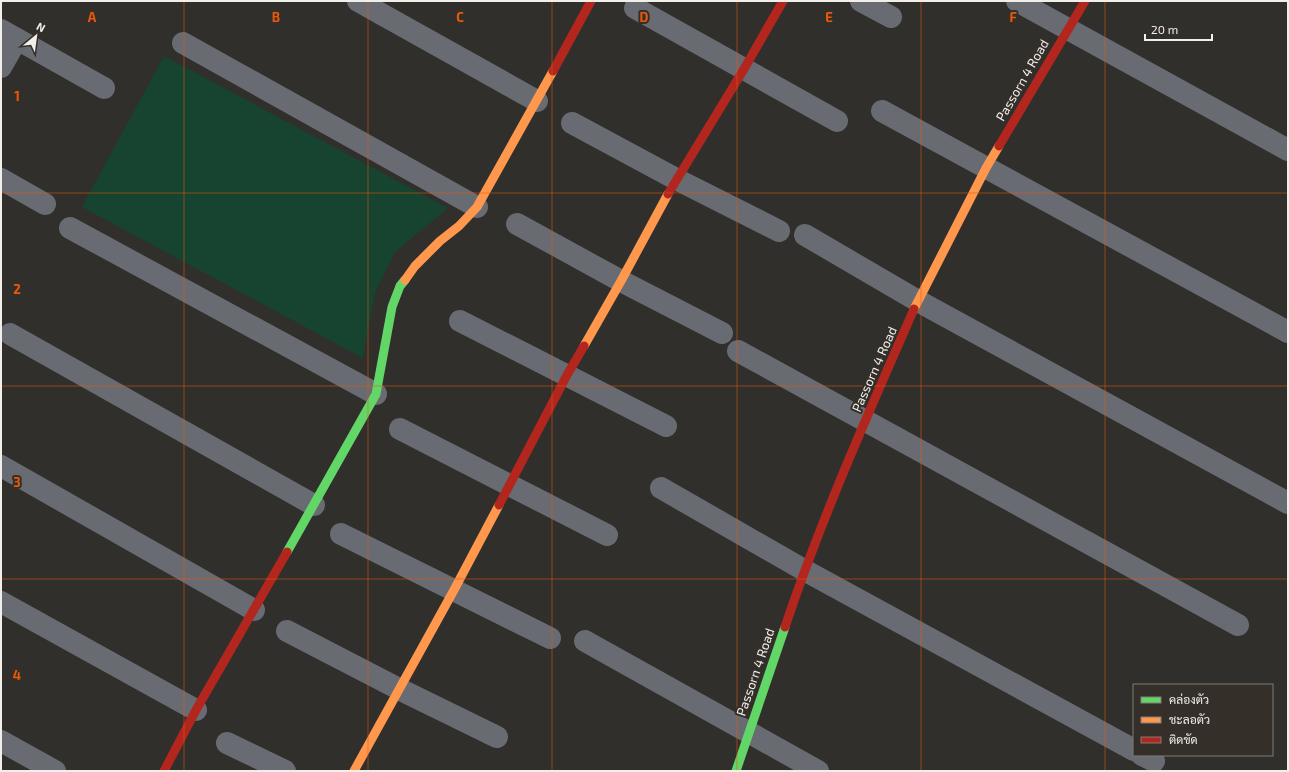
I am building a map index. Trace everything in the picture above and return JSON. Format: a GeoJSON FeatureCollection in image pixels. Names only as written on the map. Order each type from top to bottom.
{"type":"FeatureCollection","features":[{"type":"Feature","properties":{"kind":"street"},"geometry":{"type":"LineString","coordinates":[[358,1],[537,101]]}},
{"type":"Feature","properties":{"kind":"street"},"geometry":{"type":"LineString","coordinates":[[164,771],[196,710],[376,394],[392,307],[400,286],[415,266],[440,241],[459,226],[477,207],[591,1]]}},
{"type":"Feature","properties":{"kind":"street"},"geometry":{"type":"LineString","coordinates":[[354,771],[454,590],[567,376],[621,281],[676,179],[744,69],[783,1]]}},
{"type":"Feature","properties":{"kind":"street"},"geometry":{"type":"LineString","coordinates":[[861,1],[891,17]]}},
{"type":"Feature","properties":{"kind":"street"},"geometry":{"type":"LineString","coordinates":[[1016,1],[1288,150]]}},
{"type":"Feature","properties":{"kind":"street","name":"Passorn 4 Road"},"geometry":{"type":"LineString","coordinates":[[736,771],[804,570],[865,422],[918,301],[986,168],[1067,29],[1085,1]]}},
{"type":"Feature","properties":{"kind":"street"},"geometry":{"type":"LineString","coordinates":[[635,8],[837,121]]}},
{"type":"Feature","properties":{"kind":"street"},"geometry":{"type":"LineString","coordinates":[[1,67],[9,35],[104,88]]}},
{"type":"Feature","properties":{"kind":"street"},"geometry":{"type":"LineString","coordinates":[[183,43],[477,207]]}},
{"type":"Feature","properties":{"kind":"street"},"geometry":{"type":"LineString","coordinates":[[882,111],[1288,332]]}},
{"type":"Feature","properties":{"kind":"street"},"geometry":{"type":"LineString","coordinates":[[572,123],[676,179],[779,231]]}},
{"type":"Feature","properties":{"kind":"street"},"geometry":{"type":"LineString","coordinates":[[1,179],[44,204]]}},
{"type":"Feature","properties":{"kind":"street"},"geometry":{"type":"LineString","coordinates":[[517,224],[621,281],[722,333]]}},
{"type":"Feature","properties":{"kind":"street"},"geometry":{"type":"LineString","coordinates":[[70,228],[376,394]]}},
{"type":"Feature","properties":{"kind":"street"},"geometry":{"type":"LineString","coordinates":[[805,235],[918,301],[1288,503]]}},
{"type":"Feature","properties":{"kind":"street"},"geometry":{"type":"LineString","coordinates":[[460,321],[666,426]]}},
{"type":"Feature","properties":{"kind":"street"},"geometry":{"type":"LineString","coordinates":[[10,334],[314,505]]}},
{"type":"Feature","properties":{"kind":"street"},"geometry":{"type":"LineString","coordinates":[[738,351],[865,422],[1238,624]]}},
{"type":"Feature","properties":{"kind":"street"},"geometry":{"type":"LineString","coordinates":[[400,429],[607,535]]}},
{"type":"Feature","properties":{"kind":"street"},"geometry":{"type":"LineString","coordinates":[[1,466],[254,610]]}},
{"type":"Feature","properties":{"kind":"street"},"geometry":{"type":"LineString","coordinates":[[661,488],[804,570],[1133,749]]}},
{"type":"Feature","properties":{"kind":"street"},"geometry":{"type":"LineString","coordinates":[[341,534],[550,638]]}},
{"type":"Feature","properties":{"kind":"street"},"geometry":{"type":"LineString","coordinates":[[1,602],[196,710]]}},
{"type":"Feature","properties":{"kind":"street"},"geometry":{"type":"LineString","coordinates":[[287,631],[399,689],[497,737]]}},
{"type":"Feature","properties":{"kind":"street"},"geometry":{"type":"LineString","coordinates":[[585,641],[818,771]]}},
{"type":"Feature","properties":{"kind":"street"},"geometry":{"type":"LineString","coordinates":[[1,741],[55,771]]}},
{"type":"Feature","properties":{"kind":"street"},"geometry":{"type":"LineString","coordinates":[[227,743],[285,771]]}},
{"type":"Feature","properties":{"kind":"green space"},"geometry":{"type":"Polygon","coordinates":[[[164,56],[448,208],[395,252],[375,292],[363,358],[82,207],[164,56]]]}},
{"type":"Feature","properties":{"kind":"traffic: fast"},"geometry":{"type":"LineString","coordinates":[[287,552],[376,394],[392,307],[400,286],[405,280]]}},
{"type":"Feature","properties":{"kind":"traffic: fast"},"geometry":{"type":"LineString","coordinates":[[736,771],[785,627]]}},
{"type":"Feature","properties":{"kind":"traffic: slow"},"geometry":{"type":"LineString","coordinates":[[405,280],[415,266],[440,241],[459,226],[477,207],[553,71]]}},
{"type":"Feature","properties":{"kind":"traffic: slow"},"geometry":{"type":"LineString","coordinates":[[914,309],[986,168],[999,146]]}},
{"type":"Feature","properties":{"kind":"traffic: slow"},"geometry":{"type":"LineString","coordinates":[[584,346],[668,194]]}},
{"type":"Feature","properties":{"kind":"traffic: slow"},"geometry":{"type":"LineString","coordinates":[[354,771],[499,505]]}},
{"type":"Feature","properties":{"kind":"traffic: jam"},"geometry":{"type":"LineString","coordinates":[[553,71],[591,1]]}},
{"type":"Feature","properties":{"kind":"traffic: jam"},"geometry":{"type":"LineString","coordinates":[[668,194],[744,69],[783,1]]}},
{"type":"Feature","properties":{"kind":"traffic: jam"},"geometry":{"type":"LineString","coordinates":[[999,146],[1085,1]]}},
{"type":"Feature","properties":{"kind":"traffic: jam"},"geometry":{"type":"LineString","coordinates":[[785,627],[814,547],[862,427],[914,309]]}},
{"type":"Feature","properties":{"kind":"traffic: jam"},"geometry":{"type":"LineString","coordinates":[[499,505],[567,375],[584,346]]}},
{"type":"Feature","properties":{"kind":"traffic: jam"},"geometry":{"type":"LineString","coordinates":[[164,771],[196,710],[287,552]]}}]}
